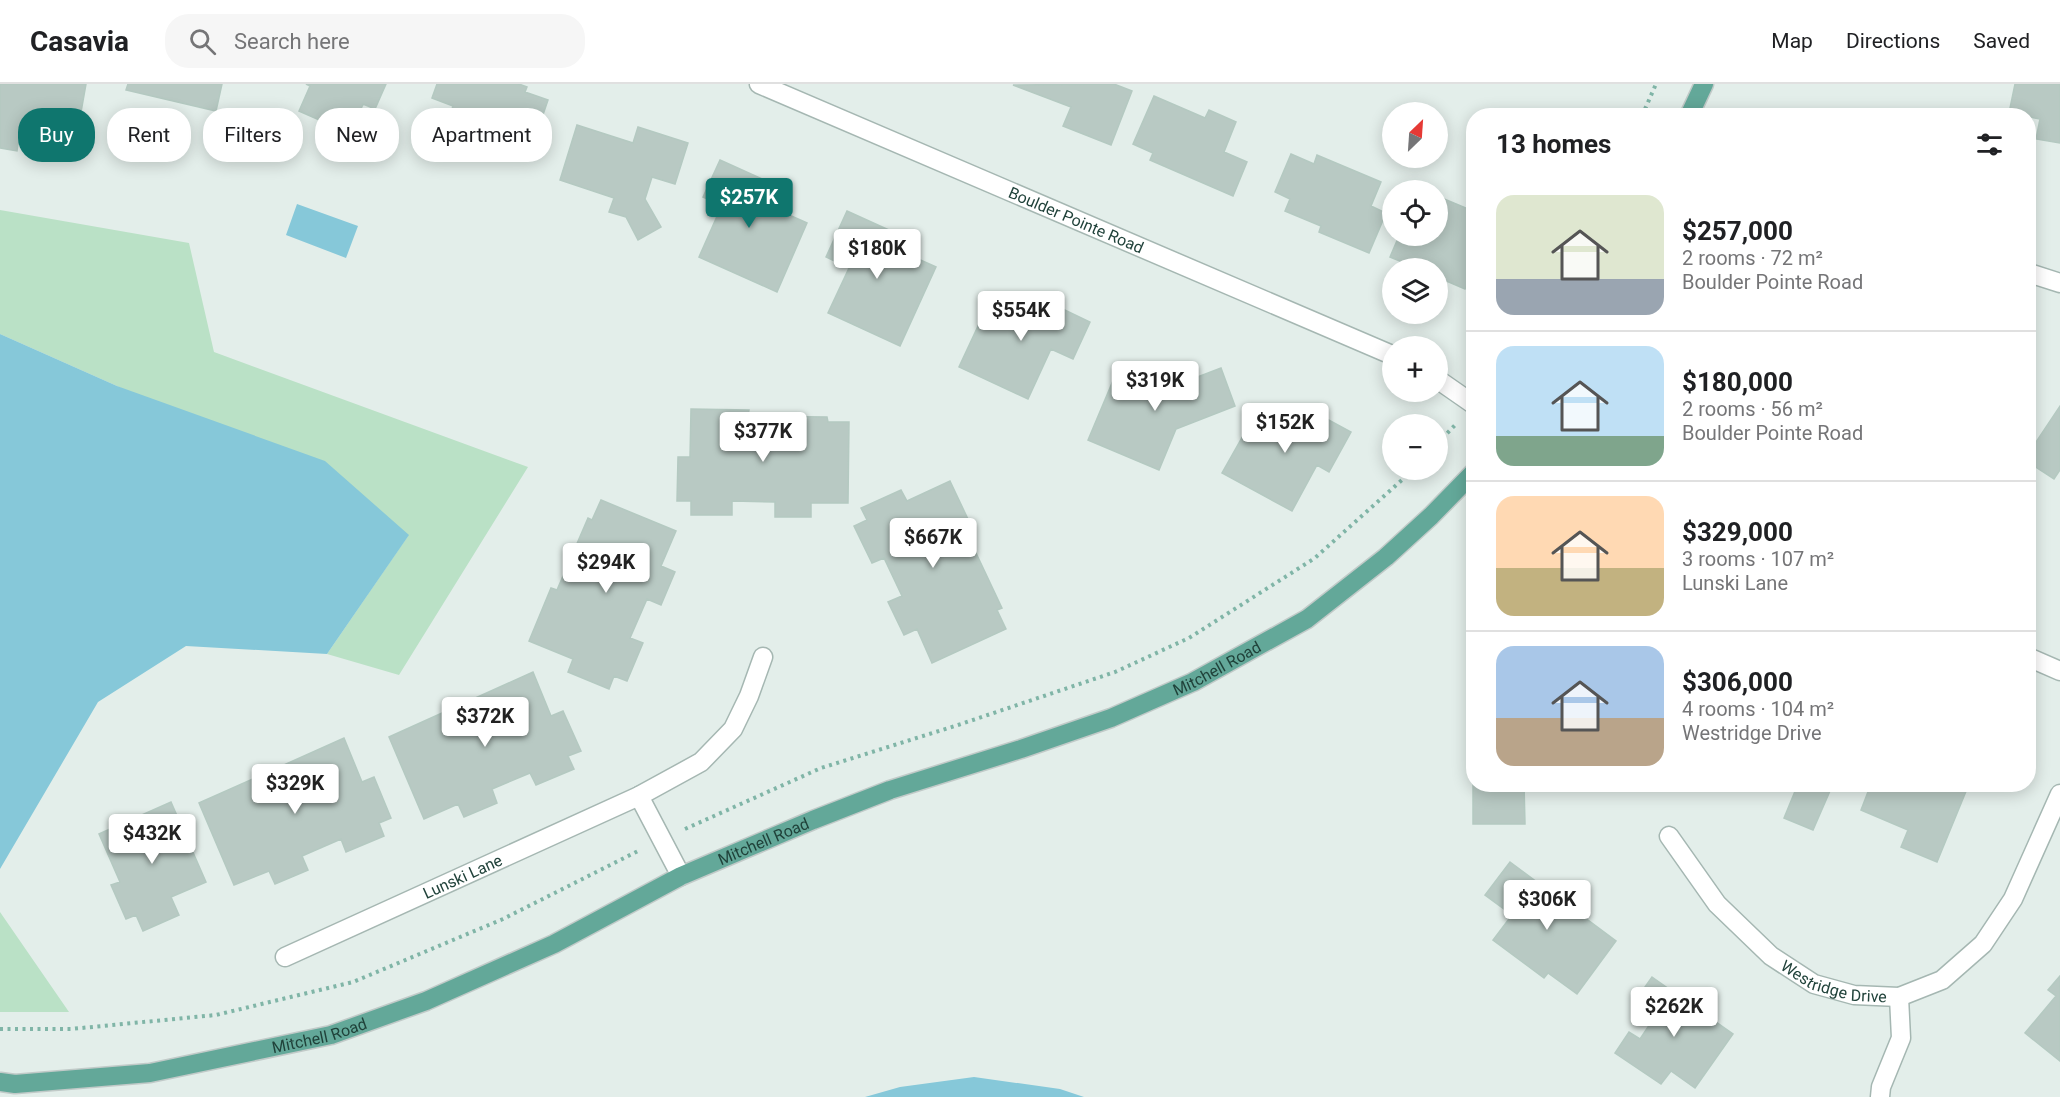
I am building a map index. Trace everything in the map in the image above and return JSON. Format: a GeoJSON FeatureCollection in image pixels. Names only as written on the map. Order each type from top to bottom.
{"type":"FeatureCollection","features":[{"type":"Feature","properties":{"kind":"main road"},"geometry":{"type":"LineString","coordinates":[[1693,108],[1704,84]]}},
{"type":"Feature","properties":{"kind":"main road","name":"Mitchell Road"},"geometry":{"type":"LineString","coordinates":[[10,1088],[150,1073],[331,1035],[426,1002],[554,944],[681,876],[813,820],[890,790],[1111,718],[1193,682],[1307,619],[1386,557],[1466,480]]}},
{"type":"Feature","properties":{"kind":"street","name":"Boulder Pointe Road"},"geometry":{"type":"LineString","coordinates":[[759,84],[1382,351]]}},
{"type":"Feature","properties":{"kind":"street"},"geometry":{"type":"LineString","coordinates":[[2036,275],[2060,283]]}},
{"type":"Feature","properties":{"kind":"street"},"geometry":{"type":"LineString","coordinates":[[1448,387],[1466,399]]}},
{"type":"Feature","properties":{"kind":"street","name":"Lunski Lane"},"geometry":{"type":"LineString","coordinates":[[285,957],[639,795],[701,762],[733,729],[749,696],[763,657]]}},
{"type":"Feature","properties":{"kind":"street"},"geometry":{"type":"LineString","coordinates":[[2036,660],[2060,671]]}},
{"type":"Feature","properties":{"kind":"street","name":"Westridge Drive"},"geometry":{"type":"LineString","coordinates":[[1669,836],[1717,904],[1771,956],[1814,984],[1854,995],[1899,997],[1942,980],[1983,944],[2013,899],[2060,794]]}},
{"type":"Feature","properties":{"kind":"street"},"geometry":{"type":"LineString","coordinates":[[639,795],[681,876]]}},
{"type":"Feature","properties":{"kind":"street"},"geometry":{"type":"LineString","coordinates":[[1880,1097],[1881,1087],[1901,1038],[1899,997]]}},
{"type":"Feature","properties":{"kind":"path"},"geometry":{"type":"LineString","coordinates":[[1646,108],[1656,84]]}},
{"type":"Feature","properties":{"kind":"path"},"geometry":{"type":"LineString","coordinates":[[0,1029],[70,1029],[216,1015],[353,981],[503,919],[663,839],[821,768],[1114,672],[1189,638],[1315,558],[1402,480]]}},
{"type":"Feature","properties":{"kind":"green space"},"geometry":{"type":"Polygon","coordinates":[[[0,210],[189,243],[214,352],[528,467],[399,675],[327,654],[408,536],[117,386],[0,334],[0,210]]]}},
{"type":"Feature","properties":{"kind":"green space"},"geometry":{"type":"Polygon","coordinates":[[[0,912],[69,1012],[0,1012],[0,912]]]}},
{"type":"Feature","properties":{"kind":"water"},"geometry":{"type":"Polygon","coordinates":[[[297,204],[358,226],[346,258],[286,235],[297,204]]]}},
{"type":"Feature","properties":{"kind":"water"},"geometry":{"type":"Polygon","coordinates":[[[0,334],[117,386],[325,461],[409,535],[327,654],[186,646],[98,702],[0,869],[0,334]]]}},
{"type":"Feature","properties":{"kind":"water"},"geometry":{"type":"Polygon","coordinates":[[[974,1077],[1060,1089],[1084,1097],[865,1097],[900,1087],[974,1077]]]}},
{"type":"Feature","properties":{"kind":"building"},"geometry":{"type":"Polygon","coordinates":[[[0,84],[86,84],[82,108],[18,108],[17,151],[0,148],[0,84]]]}},
{"type":"Feature","properties":{"kind":"building"},"geometry":{"type":"Polygon","coordinates":[[[128,84],[222,84],[217,108],[203,108],[126,90],[128,84]]]}},
{"type":"Feature","properties":{"kind":"building"},"geometry":{"type":"Polygon","coordinates":[[[306,84],[386,84],[375,108],[363,104],[361,108],[315,108],[315,118],[303,113],[303,108],[300,108],[310,86],[306,84]]]}},
{"type":"Feature","properties":{"kind":"building"},"geometry":{"type":"Polygon","coordinates":[[[437,84],[519,84],[527,87],[525,92],[548,100],[545,108],[452,108],[453,106],[432,98],[437,84]]]}},
{"type":"Feature","properties":{"kind":"building"},"geometry":{"type":"Polygon","coordinates":[[[1114,84],[1132,91],[1111,145],[1063,126],[1071,107],[1013,85],[1114,84]]]}},
{"type":"Feature","properties":{"kind":"building"},"geometry":{"type":"Polygon","coordinates":[[[2015,84],[2060,84],[2060,143],[2036,139],[2040,119],[2036,118],[2036,108],[2010,108],[2015,84]]]}},
{"type":"Feature","properties":{"kind":"building"},"geometry":{"type":"Polygon","coordinates":[[[1154,96],[1205,118],[1209,110],[1236,122],[1224,152],[1247,162],[1233,196],[1150,160],[1153,153],[1133,144],[1154,96]]]}},
{"type":"Feature","properties":{"kind":"building"},"geometry":{"type":"Polygon","coordinates":[[[577,125],[633,143],[638,127],[688,143],[675,184],[652,177],[645,199],[661,227],[638,240],[626,217],[609,212],[614,198],[560,180],[577,125]]]}},
{"type":"Feature","properties":{"kind":"building"},"geometry":{"type":"Polygon","coordinates":[[[1291,154],[1314,164],[1317,155],[1381,182],[1371,206],[1382,211],[1382,222],[1369,253],[1319,232],[1321,226],[1285,211],[1290,199],[1275,192],[1291,154]]]}},
{"type":"Feature","properties":{"kind":"building"},"geometry":{"type":"Polygon","coordinates":[[[720,160],[769,182],[760,202],[807,223],[777,292],[699,257],[722,205],[703,197],[720,160]]]}},
{"type":"Feature","properties":{"kind":"building"},"geometry":{"type":"Polygon","coordinates":[[[1448,201],[1466,208],[1465,289],[1448,282],[1448,258],[1390,257],[1395,246],[1448,246],[1448,201]]]}},
{"type":"Feature","properties":{"kind":"building"},"geometry":{"type":"Polygon","coordinates":[[[847,211],[902,236],[893,257],[904,262],[907,254],[936,267],[900,346],[828,313],[849,268],[826,257],[847,211]]]}},
{"type":"Feature","properties":{"kind":"building"},"geometry":{"type":"Polygon","coordinates":[[[993,294],[1017,305],[1021,297],[1039,306],[1042,299],[1090,322],[1073,359],[1051,349],[1028,399],[959,367],[993,294]]]}},
{"type":"Feature","properties":{"kind":"building"},"geometry":{"type":"Polygon","coordinates":[[[1120,364],[1174,386],[1221,368],[1235,406],[1176,429],[1159,470],[1088,440],[1120,364]]]}},
{"type":"Feature","properties":{"kind":"building"},"geometry":{"type":"Polygon","coordinates":[[[1261,404],[1295,423],[1303,406],[1351,432],[1329,472],[1317,465],[1292,511],[1222,473],[1261,404]]]}},
{"type":"Feature","properties":{"kind":"building"},"geometry":{"type":"Polygon","coordinates":[[[2060,406],[2060,470],[2054,479],[2036,467],[2036,442],[2060,406]]]}},
{"type":"Feature","properties":{"kind":"building"},"geometry":{"type":"Polygon","coordinates":[[[691,409],[749,410],[748,416],[827,417],[828,422],[849,422],[848,503],[811,503],[811,517],[775,517],[775,502],[732,501],[732,515],[691,515],[691,501],[677,501],[678,457],[690,457],[691,409]]]}},
{"type":"Feature","properties":{"kind":"building"},"geometry":{"type":"Polygon","coordinates":[[[950,481],[975,534],[968,536],[1002,608],[997,610],[1006,629],[932,663],[917,629],[904,635],[888,602],[902,596],[884,558],[872,563],[854,526],[867,520],[861,508],[901,490],[907,501],[950,481]]]}},
{"type":"Feature","properties":{"kind":"building"},"geometry":{"type":"Polygon","coordinates":[[[601,500],[676,531],[661,566],[675,572],[661,605],[647,599],[630,638],[643,643],[627,681],[614,676],[609,689],[568,672],[573,659],[529,641],[551,588],[557,590],[588,518],[592,520],[601,500]]]}},
{"type":"Feature","properties":{"kind":"building"},"geometry":{"type":"Polygon","coordinates":[[[533,672],[551,716],[563,711],[581,751],[568,756],[574,769],[536,785],[530,773],[492,789],[497,803],[464,817],[458,804],[424,819],[389,737],[533,672]]]}},
{"type":"Feature","properties":{"kind":"building"},"geometry":{"type":"Polygon","coordinates":[[[344,738],[362,782],[374,777],[391,818],[379,823],[384,836],[346,852],[341,839],[302,856],[308,870],[275,884],[269,871],[234,885],[199,803],[344,738]]]}},
{"type":"Feature","properties":{"kind":"building"},"geometry":{"type":"Polygon","coordinates":[[[1473,792],[1524,792],[1525,824],[1473,824],[1473,792]]]}},
{"type":"Feature","properties":{"kind":"building"},"geometry":{"type":"Polygon","coordinates":[[[1795,792],[1830,792],[1813,830],[1784,818],[1795,792]]]}},
{"type":"Feature","properties":{"kind":"building"},"geometry":{"type":"Polygon","coordinates":[[[1868,792],[1966,792],[1937,862],[1901,847],[1908,830],[1861,810],[1868,792]]]}},
{"type":"Feature","properties":{"kind":"building"},"geometry":{"type":"Polygon","coordinates":[[[171,802],[206,882],[171,897],[179,915],[143,931],[136,915],[126,919],[111,885],[120,882],[99,834],[171,802]]]}},
{"type":"Feature","properties":{"kind":"building"},"geometry":{"type":"Polygon","coordinates":[[[1510,862],[1616,941],[1577,994],[1548,973],[1544,978],[1493,940],[1512,915],[1485,895],[1510,862]]]}},
{"type":"Feature","properties":{"kind":"building"},"geometry":{"type":"Polygon","coordinates":[[[2060,976],[2060,1061],[2025,1033],[2056,996],[2048,990],[2060,976]]]}},
{"type":"Feature","properties":{"kind":"building"},"geometry":{"type":"Polygon","coordinates":[[[1652,977],[1733,1034],[1695,1088],[1671,1071],[1661,1084],[1615,1053],[1629,1032],[1640,1039],[1656,1015],[1635,1001],[1652,977]]]}}]}
